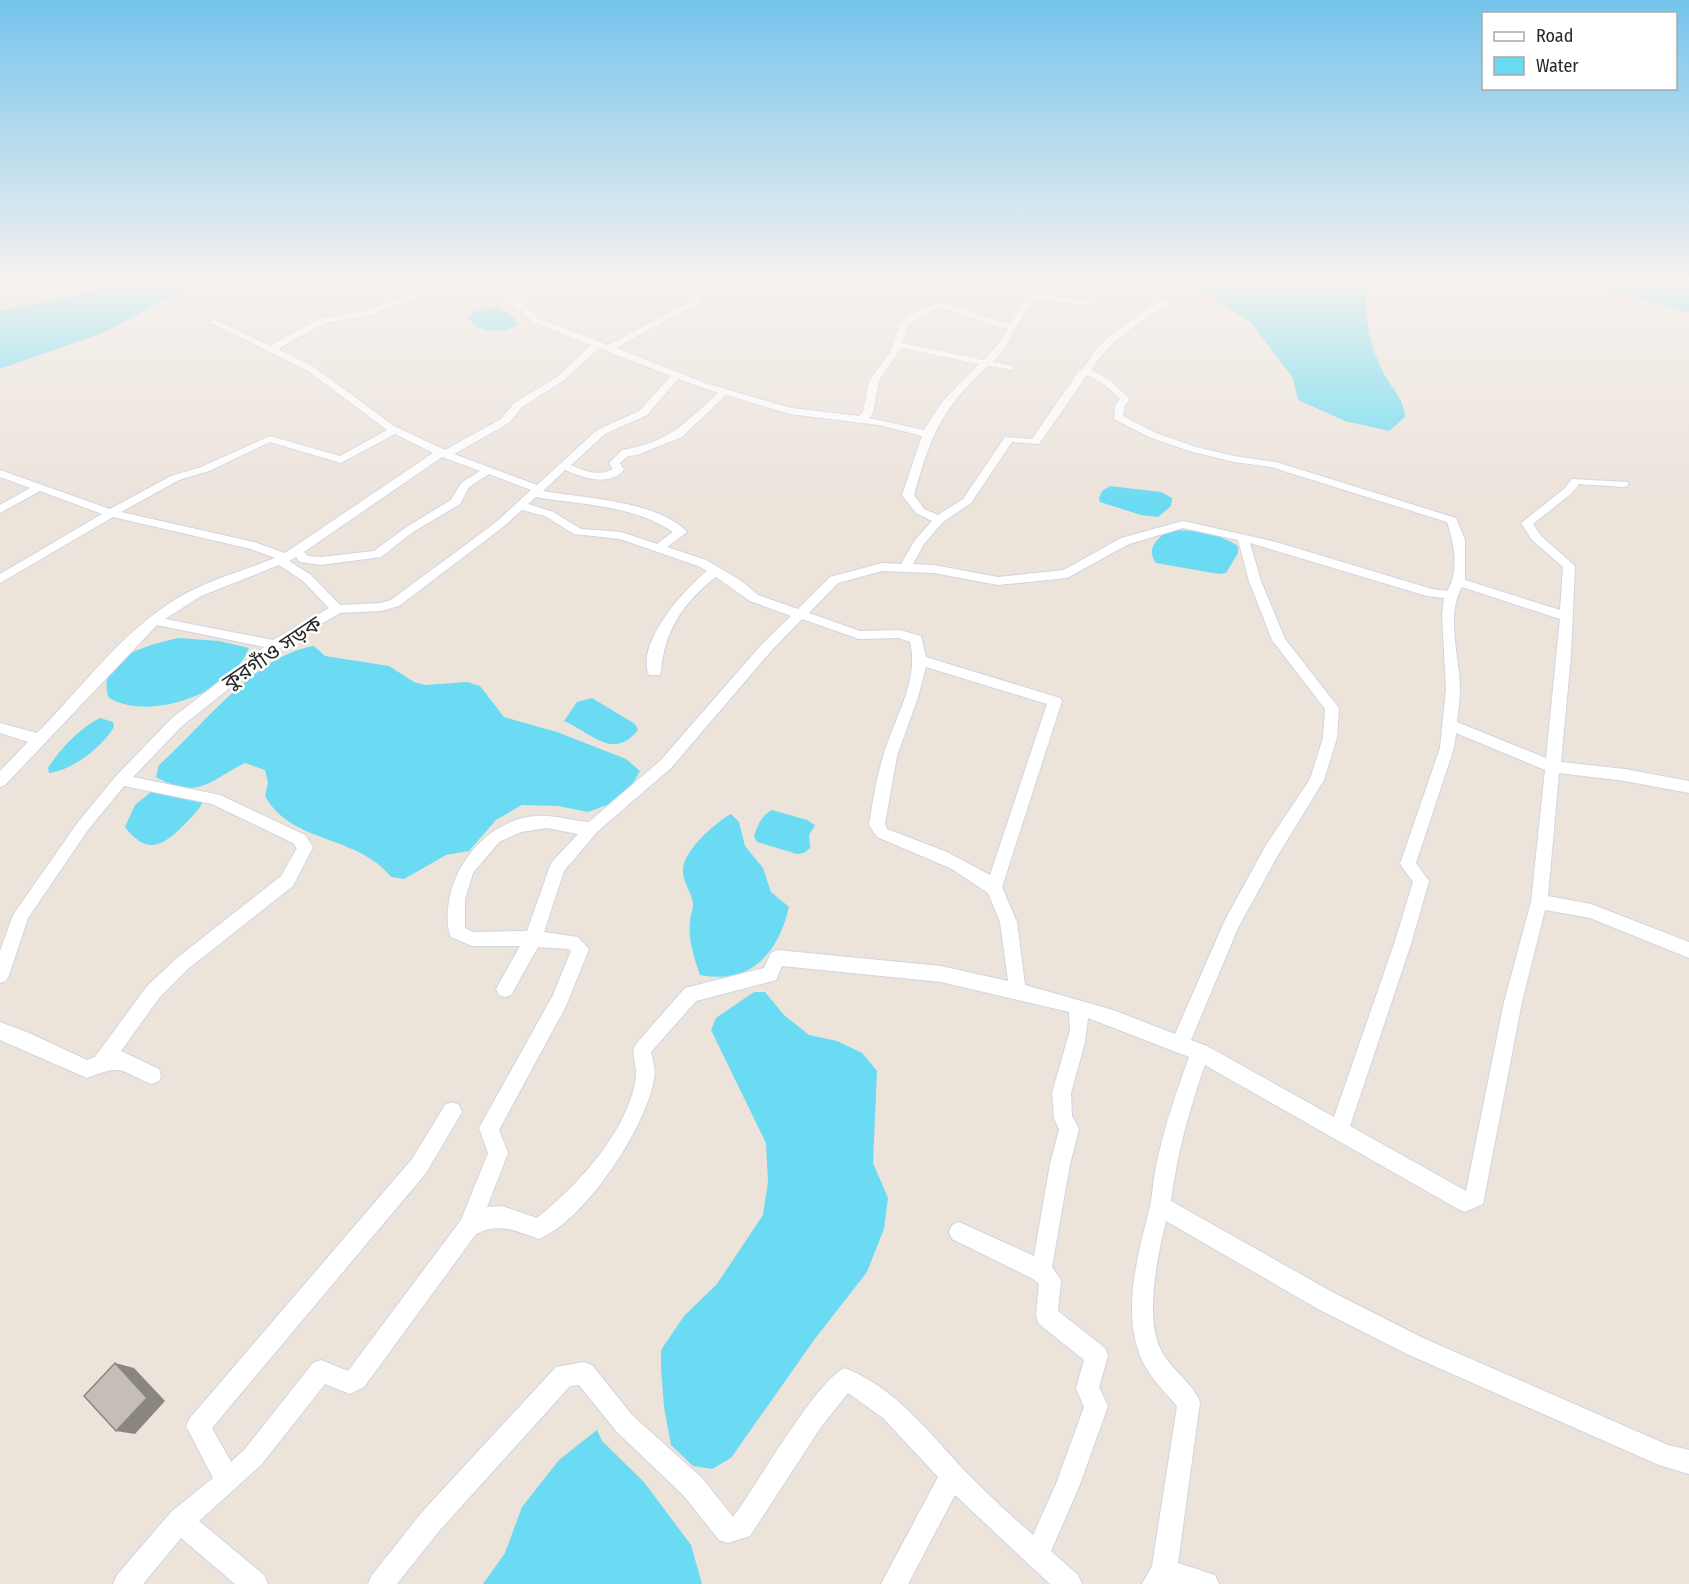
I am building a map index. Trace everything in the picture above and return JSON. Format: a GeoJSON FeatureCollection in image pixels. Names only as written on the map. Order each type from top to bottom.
{"type":"FeatureCollection","features":[{"type":"Feature","properties":{"kind":"street"},"geometry":{"type":"LineString","coordinates":[[276,353],[311,369],[395,430],[442,453],[536,491],[621,508],[673,524],[681,532],[659,549]]}},
{"type":"Feature","properties":{"kind":"street"},"geometry":{"type":"LineString","coordinates":[[0,781],[38,739],[84,694],[109,663],[156,621],[193,594],[288,557],[416,468],[505,421],[518,405],[560,378],[588,353]]}},
{"type":"Feature","properties":{"kind":"street"},"geometry":{"type":"LineString","coordinates":[[618,353],[724,392],[790,411],[861,420],[928,434]]}},
{"type":"Feature","properties":{"kind":"street"},"geometry":{"type":"LineString","coordinates":[[861,420],[868,414],[874,381],[894,353]]}},
{"type":"Feature","properties":{"kind":"street"},"geometry":{"type":"LineString","coordinates":[[928,353],[1010,373]]}},
{"type":"Feature","properties":{"kind":"street"},"geometry":{"type":"LineString","coordinates":[[939,520],[920,511],[908,495],[928,434],[939,412],[996,353]]}},
{"type":"Feature","properties":{"kind":"street"},"geometry":{"type":"LineString","coordinates":[[905,568],[919,543],[939,520],[967,501],[1009,439],[1035,442],[1081,374],[1087,371],[1095,353]]}},
{"type":"Feature","properties":{"kind":"street"},"geometry":{"type":"LineString","coordinates":[[1087,371],[1108,383],[1125,399],[1120,405],[1118,417],[1131,426],[1193,448],[1250,463],[1272,464],[1452,520],[1460,540],[1459,582],[1451,595],[1448,615],[1448,645],[1453,689],[1447,748],[1408,864],[1421,881],[1412,917],[1360,1062],[1339,1132]]}},
{"type":"Feature","properties":{"kind":"street","name":"কুরগাঁও সড়ক"},"geometry":{"type":"LineString","coordinates":[[0,975],[21,915],[83,826],[121,780],[177,722],[275,645],[337,609],[381,607],[395,603],[521,506],[601,432],[643,413],[677,375]]}},
{"type":"Feature","properties":{"kind":"street"},"geometry":{"type":"LineString","coordinates":[[563,466],[602,478],[609,477],[618,470],[614,463],[626,452],[633,453],[678,435],[724,392]]}},
{"type":"Feature","properties":{"kind":"street"},"geometry":{"type":"LineString","coordinates":[[0,579],[175,478],[205,469],[270,439],[341,460],[395,430]]}},
{"type":"Feature","properties":{"kind":"street"},"geometry":{"type":"LineString","coordinates":[[0,473],[36,488],[111,513],[254,546],[288,557],[321,561],[377,554],[409,530],[456,502],[465,485],[487,471]]}},
{"type":"Feature","properties":{"kind":"street"},"geometry":{"type":"LineString","coordinates":[[469,1227],[485,1218],[502,1216],[539,1229],[562,1212],[626,1134],[645,1077],[642,1050],[658,1029],[691,994],[770,974],[777,958],[806,963],[940,974],[1017,990],[1078,1007],[1190,1048],[1465,1202],[1476,1197],[1514,1002],[1539,902],[1564,655],[1564,616],[1569,566],[1536,538],[1527,523],[1568,491],[1576,481],[1624,484]]}},
{"type":"Feature","properties":{"kind":"street"},"geometry":{"type":"LineString","coordinates":[[0,510],[36,488]]}},
{"type":"Feature","properties":{"kind":"street"},"geometry":{"type":"LineString","coordinates":[[521,506],[549,514],[578,532],[621,536],[659,549],[716,571],[754,598],[859,635],[900,634],[916,639],[921,649],[916,679],[890,755],[877,825],[882,834],[967,871],[994,888],[1003,904],[1013,946],[1017,990]]}},
{"type":"Feature","properties":{"kind":"street"},"geometry":{"type":"LineString","coordinates":[[505,989],[533,939],[557,868],[592,828],[666,764],[767,647],[834,580],[882,567],[934,569],[999,581],[1067,574],[1125,541],[1183,524],[1272,545],[1431,593],[1451,595]]}},
{"type":"Feature","properties":{"kind":"street"},"geometry":{"type":"LineString","coordinates":[[1206,1584],[1160,1577],[1189,1402],[1150,1354],[1142,1325],[1151,1233],[1160,1206],[1165,1168],[1178,1115],[1190,1048],[1231,925],[1272,850],[1317,780],[1330,738],[1332,708],[1279,640],[1255,581],[1243,539]]}},
{"type":"Feature","properties":{"kind":"street"},"geometry":{"type":"LineString","coordinates":[[288,557],[337,609]]}},
{"type":"Feature","properties":{"kind":"street"},"geometry":{"type":"LineString","coordinates":[[654,672],[658,640],[677,607],[689,591],[716,571]]}},
{"type":"Feature","properties":{"kind":"street"},"geometry":{"type":"LineString","coordinates":[[1459,582],[1564,616]]}},
{"type":"Feature","properties":{"kind":"street"},"geometry":{"type":"LineString","coordinates":[[156,621],[275,645]]}},
{"type":"Feature","properties":{"kind":"street"},"geometry":{"type":"LineString","coordinates":[[919,660],[1055,701],[994,888]]}},
{"type":"Feature","properties":{"kind":"street"},"geometry":{"type":"LineString","coordinates":[[1449,725],[1551,766],[1626,775],[1689,787]]}},
{"type":"Feature","properties":{"kind":"street"},"geometry":{"type":"LineString","coordinates":[[0,728],[38,739]]}},
{"type":"Feature","properties":{"kind":"street"},"geometry":{"type":"LineString","coordinates":[[102,1062],[153,992],[183,963],[287,881],[305,847],[299,839],[215,799],[121,780]]}},
{"type":"Feature","properties":{"kind":"street"},"geometry":{"type":"LineString","coordinates":[[126,1584],[180,1521],[253,1457],[321,1371],[350,1383],[356,1379],[469,1227],[498,1153],[489,1128],[509,1098],[560,1001],[576,967],[580,949],[572,942],[533,939],[472,939],[457,932],[457,899],[466,870],[493,837],[519,826],[547,822],[570,827],[592,828]]}},
{"type":"Feature","properties":{"kind":"street"},"geometry":{"type":"LineString","coordinates":[[1539,902],[1592,911],[1689,950]]}},
{"type":"Feature","properties":{"kind":"street"},"geometry":{"type":"LineString","coordinates":[[1041,1271],[1051,1229],[1061,1154],[1069,1129],[1062,1120],[1062,1089],[1079,1030],[1078,1007]]}},
{"type":"Feature","properties":{"kind":"street"},"geometry":{"type":"LineString","coordinates":[[0,1032],[23,1039],[87,1069],[102,1062],[124,1059],[152,1075]]}},
{"type":"Feature","properties":{"kind":"street"},"geometry":{"type":"LineString","coordinates":[[228,1481],[198,1426],[418,1166],[452,1112]]}},
{"type":"Feature","properties":{"kind":"street"},"geometry":{"type":"LineString","coordinates":[[1160,1206],[1326,1301],[1415,1346],[1666,1457],[1689,1462]]}},
{"type":"Feature","properties":{"kind":"street"},"geometry":{"type":"LineString","coordinates":[[959,1232],[1041,1271],[1050,1280],[1047,1316],[1097,1356],[1087,1388],[1096,1406],[1067,1487],[1037,1555]]}},
{"type":"Feature","properties":{"kind":"street"},"geometry":{"type":"LineString","coordinates":[[381,1584],[431,1521],[564,1375],[584,1373],[625,1424],[693,1487],[728,1531],[741,1527],[813,1419],[845,1379],[863,1386],[952,1475],[1068,1584]]}},
{"type":"Feature","properties":{"kind":"street"},"geometry":{"type":"LineString","coordinates":[[894,1584],[952,1475]]}},
{"type":"Feature","properties":{"kind":"street"},"geometry":{"type":"LineString","coordinates":[[180,1521],[255,1584]]}},
{"type":"Feature","properties":{"kind":"water"},"geometry":{"type":"Polygon","coordinates":[[[0,353],[46,353],[0,369],[0,353]]]}},
{"type":"Feature","properties":{"kind":"water"},"geometry":{"type":"Polygon","coordinates":[[[1274,353],[1375,353],[1383,372],[1397,393],[1405,417],[1389,431],[1345,421],[1298,400],[1293,378],[1274,353]]]}},
{"type":"Feature","properties":{"kind":"water"},"geometry":{"type":"Polygon","coordinates":[[[1110,486],[1161,492],[1172,498],[1171,506],[1158,517],[1141,515],[1100,502],[1102,491],[1110,486]]]}},
{"type":"Feature","properties":{"kind":"water"},"geometry":{"type":"Polygon","coordinates":[[[1171,530],[1214,535],[1238,546],[1238,553],[1226,573],[1219,574],[1156,563],[1152,548],[1158,539],[1171,530]]]}},
{"type":"Feature","properties":{"kind":"water"},"geometry":{"type":"Polygon","coordinates":[[[178,638],[219,641],[249,648],[240,664],[226,678],[188,699],[167,705],[146,707],[126,705],[109,698],[107,684],[110,672],[117,663],[140,649],[178,638]]]}},
{"type":"Feature","properties":{"kind":"water"},"geometry":{"type":"Polygon","coordinates":[[[314,646],[325,656],[389,666],[414,682],[425,685],[467,682],[480,686],[504,717],[557,732],[626,759],[640,771],[632,785],[607,805],[588,812],[558,806],[522,805],[496,820],[469,851],[446,855],[404,879],[391,877],[377,863],[361,853],[291,823],[277,812],[265,796],[268,783],[265,770],[245,763],[213,781],[194,788],[171,784],[156,777],[159,765],[250,678],[292,652],[314,646]]]}},
{"type":"Feature","properties":{"kind":"water"},"geometry":{"type":"Polygon","coordinates":[[[592,698],[635,724],[638,730],[629,739],[611,744],[602,742],[564,721],[577,702],[592,698]]]}},
{"type":"Feature","properties":{"kind":"water"},"geometry":{"type":"Polygon","coordinates":[[[100,718],[113,722],[114,727],[109,735],[77,762],[49,773],[48,768],[64,747],[85,727],[100,718]]]}},
{"type":"Feature","properties":{"kind":"water"},"geometry":{"type":"Polygon","coordinates":[[[152,791],[203,801],[196,813],[170,837],[163,842],[149,845],[133,836],[125,827],[135,805],[152,791]]]}},
{"type":"Feature","properties":{"kind":"water"},"geometry":{"type":"Polygon","coordinates":[[[772,810],[807,820],[815,825],[809,835],[810,848],[804,853],[797,854],[757,842],[754,836],[759,825],[765,815],[772,810]]]}},
{"type":"Feature","properties":{"kind":"water"},"geometry":{"type":"Polygon","coordinates":[[[731,814],[739,822],[745,846],[763,868],[771,892],[789,907],[778,938],[760,962],[734,975],[718,977],[700,975],[691,942],[690,921],[693,903],[683,872],[684,864],[700,839],[731,814]]]}},
{"type":"Feature","properties":{"kind":"water"},"geometry":{"type":"Polygon","coordinates":[[[754,992],[765,992],[784,1015],[809,1035],[837,1041],[862,1053],[877,1071],[873,1163],[888,1198],[884,1229],[867,1272],[814,1340],[731,1458],[712,1469],[693,1466],[671,1445],[664,1407],[661,1350],[684,1316],[717,1284],[763,1215],[768,1182],[766,1143],[711,1030],[716,1018],[754,992]]]}},
{"type":"Feature","properties":{"kind":"water"},"geometry":{"type":"Polygon","coordinates":[[[597,1430],[602,1441],[644,1482],[691,1545],[702,1584],[483,1584],[505,1553],[522,1507],[559,1460],[597,1430]]]}},
{"type":"Feature","properties":{"kind":"building"},"geometry":{"type":"Polygon","coordinates":[[[115,1363],[147,1398],[116,1431],[84,1396],[115,1363]]]}}]}
